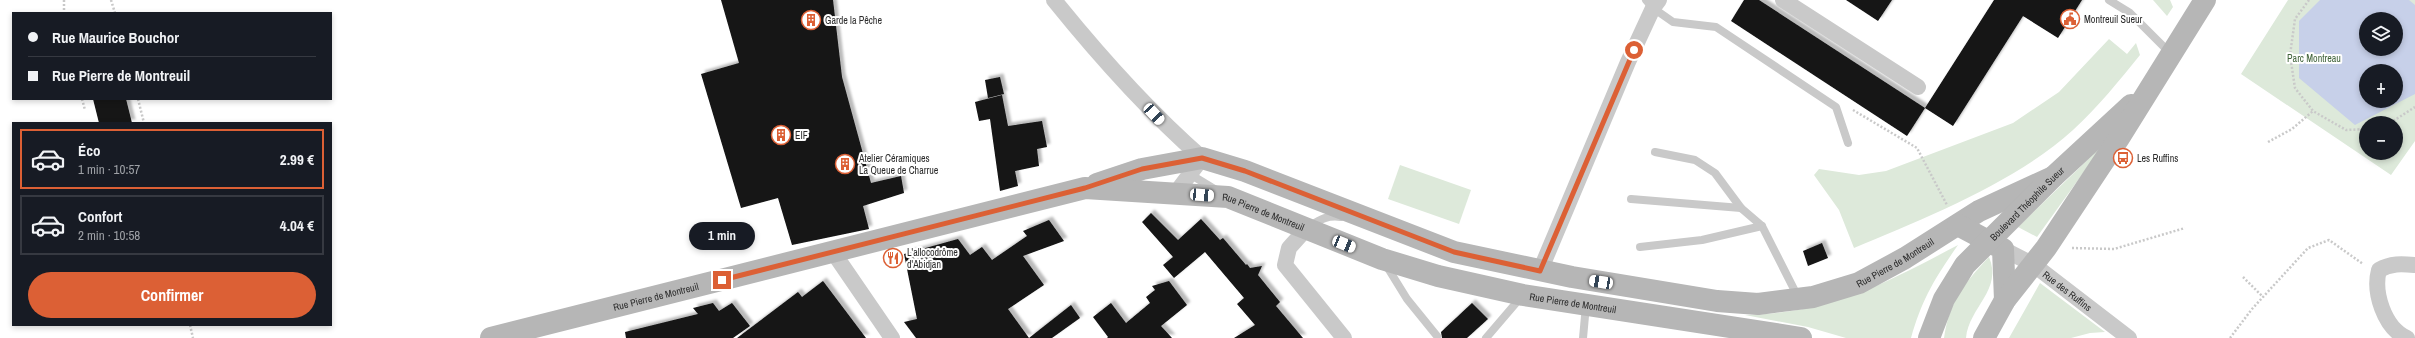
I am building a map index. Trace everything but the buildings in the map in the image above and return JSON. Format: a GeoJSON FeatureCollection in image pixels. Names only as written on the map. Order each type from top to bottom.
{"type":"FeatureCollection","features":[{"type":"Feature","properties":{"kind":"main road","name":"Boulevard Théophile Sueur"},"geometry":{"type":"LineString","coordinates":[[1984,338],[2005,300],[2046,248],[2206,0]]}},
{"type":"Feature","properties":{"kind":"main road","name":"Boulevard Théophile Sueur"},"geometry":{"type":"LineString","coordinates":[[1929,338],[1944,299],[1964,265],[1996,245],[2053,177],[2150,88]]}},
{"type":"Feature","properties":{"kind":"main road"},"geometry":{"type":"LineString","coordinates":[[1085,188],[1170,162],[1196,166]]}},
{"type":"Feature","properties":{"kind":"main road","name":"Rue Pierre de Montreuil"},"geometry":{"type":"LineString","coordinates":[[1196,166],[1245,171],[1454,252],[1540,271],[1717,301],[1758,304],[1799,300],[1858,283],[1905,258],[1980,211],[2053,177]]}},
{"type":"Feature","properties":{"kind":"main road","name":"Rue Pierre de Montreuil"},"geometry":{"type":"LineString","coordinates":[[491,338],[1085,188],[1228,197],[1382,259],[1438,276],[1523,295],[1801,338]]}},
{"type":"Feature","properties":{"kind":"main road"},"geometry":{"type":"LineString","coordinates":[[1958,225],[1996,245],[2005,300]]}},
{"type":"Feature","properties":{"kind":"street"},"geometry":{"type":"LineString","coordinates":[[1054,0],[1099,57],[1165,126],[1196,166],[1175,194]]}},
{"type":"Feature","properties":{"kind":"street"},"geometry":{"type":"LineString","coordinates":[[1783,0],[1918,87]]}},
{"type":"Feature","properties":{"kind":"street"},"geometry":{"type":"LineString","coordinates":[[1540,271],[1653,3]]}},
{"type":"Feature","properties":{"kind":"street"},"geometry":{"type":"LineString","coordinates":[[1307,228],[1289,248],[1284,266],[1344,338]]}},
{"type":"Feature","properties":{"kind":"street","name":"Rue des Ruffins"},"geometry":{"type":"LineString","coordinates":[[1996,245],[2034,265],[2128,338]]}},
{"type":"Feature","properties":{"kind":"street"},"geometry":{"type":"LineString","coordinates":[[833,252],[892,338]]}},
{"type":"Feature","properties":{"kind":"street"},"geometry":{"type":"LineString","coordinates":[[2406,338],[2390,324],[2379,298],[2378,275],[2379,270],[2385,266],[2397,264],[2415,265]]}},
{"type":"Feature","properties":{"kind":"lane"},"geometry":{"type":"LineString","coordinates":[[2109,0],[2130,14],[2172,54]]}},
{"type":"Feature","properties":{"kind":"lane"},"geometry":{"type":"LineString","coordinates":[[1653,3],[1674,22],[1716,27],[1836,107],[1848,143]]}},
{"type":"Feature","properties":{"kind":"lane"},"geometry":{"type":"LineString","coordinates":[[1655,152],[1695,160],[1715,173],[1741,208],[1762,226],[1799,300]]}},
{"type":"Feature","properties":{"kind":"lane"},"geometry":{"type":"LineString","coordinates":[[1196,166],[1228,197]]}},
{"type":"Feature","properties":{"kind":"lane"},"geometry":{"type":"LineString","coordinates":[[1631,199],[1741,208]]}},
{"type":"Feature","properties":{"kind":"lane"},"geometry":{"type":"LineString","coordinates":[[1307,228],[1322,218],[1332,216],[1366,219]]}},
{"type":"Feature","properties":{"kind":"lane"},"geometry":{"type":"LineString","coordinates":[[1640,247],[1702,240],[1762,226]]}},
{"type":"Feature","properties":{"kind":"lane"},"geometry":{"type":"LineString","coordinates":[[1382,259],[1407,299],[1437,336]]}},
{"type":"Feature","properties":{"kind":"lane"},"geometry":{"type":"LineString","coordinates":[[1486,338],[1523,295]]}},
{"type":"Feature","properties":{"kind":"lane"},"geometry":{"type":"LineString","coordinates":[[1582,338],[1586,305]]}},
{"type":"Feature","properties":{"kind":"path"},"geometry":{"type":"LineString","coordinates":[[64,0],[64,12]]}},
{"type":"Feature","properties":{"kind":"path"},"geometry":{"type":"LineString","coordinates":[[112,0],[115,12]]}},
{"type":"Feature","properties":{"kind":"path"},"geometry":{"type":"LineString","coordinates":[[2309,0],[2295,19],[2290,55],[2295,88],[2313,111],[2346,130],[2359,129]]}},
{"type":"Feature","properties":{"kind":"path"},"geometry":{"type":"LineString","coordinates":[[82,100],[85,110]]}},
{"type":"Feature","properties":{"kind":"path"},"geometry":{"type":"LineString","coordinates":[[138,100],[144,122]]}},
{"type":"Feature","properties":{"kind":"path"},"geometry":{"type":"LineString","coordinates":[[1836,107],[1846,106],[1916,148],[1958,225]]}},
{"type":"Feature","properties":{"kind":"path"},"geometry":{"type":"LineString","coordinates":[[2401,116],[2415,107]]}},
{"type":"Feature","properties":{"kind":"path"},"geometry":{"type":"LineString","coordinates":[[2268,142],[2292,129],[2313,111]]}},
{"type":"Feature","properties":{"kind":"path"},"geometry":{"type":"LineString","coordinates":[[2046,248],[2114,249],[2185,228]]}},
{"type":"Feature","properties":{"kind":"path"},"geometry":{"type":"LineString","coordinates":[[2230,338],[2263,297],[2308,248],[2330,240],[2378,275]]}},
{"type":"Feature","properties":{"kind":"path"},"geometry":{"type":"LineString","coordinates":[[2243,278],[2263,297]]}},
{"type":"Feature","properties":{"kind":"path"},"geometry":{"type":"LineString","coordinates":[[190,326],[193,338]]}},
{"type":"Feature","properties":{"kind":"green space"},"geometry":{"type":"Polygon","coordinates":[[[2153,0],[2170,0],[2173,7],[2167,16],[2153,0]]]}},
{"type":"Feature","properties":{"kind":"green space","name":"Parc Montreau"},"geometry":{"type":"Polygon","coordinates":[[[2288,0],[2415,0],[2415,141],[2403,158],[2403,116],[2359,116],[2359,153],[2241,74],[2288,0]]]}},
{"type":"Feature","properties":{"kind":"green space"},"geometry":{"type":"Polygon","coordinates":[[[2109,39],[2127,54],[2136,43],[2140,55],[2091,112],[2073,130],[2050,149],[2025,166],[1969,197],[1854,248],[1839,210],[1814,175],[1819,169],[1859,175],[1886,171],[2013,123],[2059,92],[2109,39]]]}},
{"type":"Feature","properties":{"kind":"green space"},"geometry":{"type":"Polygon","coordinates":[[[2104,144],[2037,237],[2018,227],[2104,144]]]}},
{"type":"Feature","properties":{"kind":"green space","name":"Parc Montreau"},"geometry":{"type":"Polygon","coordinates":[[[2369,160],[2402,160],[2391,175],[2369,160]]]}},
{"type":"Feature","properties":{"kind":"green space"},"geometry":{"type":"Polygon","coordinates":[[[1400,165],[1471,190],[1459,224],[1388,199],[1400,165]]]}},
{"type":"Feature","properties":{"kind":"green space"},"geometry":{"type":"Polygon","coordinates":[[[1958,245],[1930,289],[1915,324],[1911,338],[1846,338],[1808,327],[1745,315],[1804,309],[1856,294],[1906,272],[1958,245]]]}},
{"type":"Feature","properties":{"kind":"green space"},"geometry":{"type":"Polygon","coordinates":[[[1989,257],[1992,269],[1992,279],[1989,289],[1968,327],[1966,338],[1944,338],[1950,313],[1959,294],[1972,276],[1989,257]]]}},
{"type":"Feature","properties":{"kind":"green space"},"geometry":{"type":"Polygon","coordinates":[[[2040,283],[2105,332],[2090,333],[2071,338],[2009,338],[2040,283]]]}},
{"type":"Feature","properties":{"kind":"water"},"geometry":{"type":"Polygon","coordinates":[[[2320,0],[2409,0],[2415,5],[2415,94],[2403,100],[2403,64],[2359,64],[2359,108],[2388,108],[2372,116],[2359,116],[2359,123],[2355,125],[2299,78],[2299,21],[2320,0]]]}},
{"type":"Feature","properties":{"kind":"place","name":"Montreuil Sueur"},"geometry":{"type":"Point","coordinates":[2070,19]}},
{"type":"Feature","properties":{"kind":"place","name":"Garde la Pêche"},"geometry":{"type":"Point","coordinates":[811,20]}},
{"type":"Feature","properties":{"kind":"place","name":"EIF"},"geometry":{"type":"Point","coordinates":[781,135]}},
{"type":"Feature","properties":{"kind":"place","name":"Les Ruffins"},"geometry":{"type":"Point","coordinates":[2123,158]}},
{"type":"Feature","properties":{"kind":"place","name":"Atelier Céramiques La Queue de Charrue"},"geometry":{"type":"Point","coordinates":[845,164]}},
{"type":"Feature","properties":{"kind":"place","name":"L'allocodrôme d'Abidjan"},"geometry":{"type":"Point","coordinates":[893,258]}},
{"type":"Feature","properties":{"kind":"route"},"geometry":{"type":"LineString","coordinates":[[722,280],[1085,188],[1142,169],[1170,162],[1202,158],[1245,171],[1454,252],[1540,271],[1634,50]]}}]}
